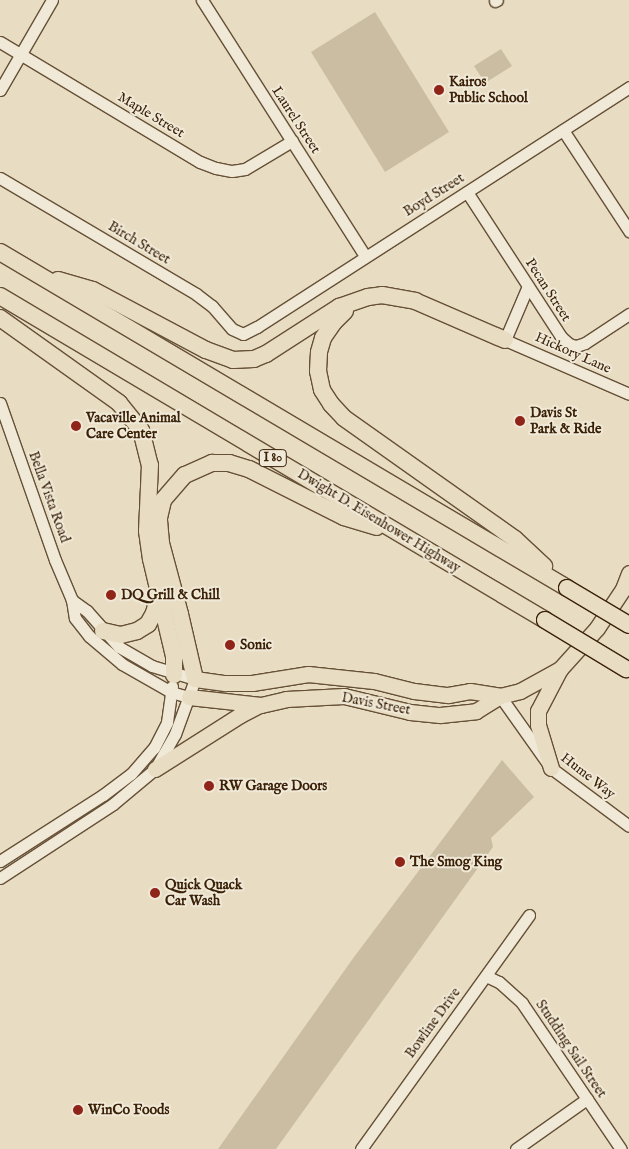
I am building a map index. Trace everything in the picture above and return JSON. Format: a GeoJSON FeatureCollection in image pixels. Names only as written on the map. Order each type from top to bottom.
{"type":"FeatureCollection","features":[{"type":"Feature","properties":{"kind":"highway"},"geometry":{"type":"LineString","coordinates":[[0,252],[629,625]]}},
{"type":"Feature","properties":{"kind":"highway"},"geometry":{"type":"LineString","coordinates":[[38,274],[93,290],[206,350],[222,357],[243,361],[266,354],[339,307],[368,297],[394,296],[415,301],[505,340]]}},
{"type":"Feature","properties":{"kind":"highway","name":"Dwight D. Eisenhower Highway"},"geometry":{"type":"LineString","coordinates":[[0,296],[627,670]]}},
{"type":"Feature","properties":{"kind":"highway"},"geometry":{"type":"LineString","coordinates":[[354,302],[334,322],[324,338],[319,352],[318,371],[322,390],[331,404],[344,418],[515,539],[567,588]]}},
{"type":"Feature","properties":{"kind":"highway"},"geometry":{"type":"LineString","coordinates":[[0,318],[119,403],[141,430],[150,464],[147,531],[159,594],[174,656],[174,675]]}},
{"type":"Feature","properties":{"kind":"highway"},"geometry":{"type":"LineString","coordinates":[[194,679],[183,623],[161,543],[159,518],[163,500],[185,475],[212,463],[229,463],[249,469],[344,517],[401,534]]}},
{"type":"Feature","properties":{"kind":"highway"},"geometry":{"type":"LineString","coordinates":[[103,631],[121,635],[137,631],[148,624],[154,613],[159,594]]}},
{"type":"Feature","properties":{"kind":"main road","name":"Davis Street"},"geometry":{"type":"LineString","coordinates":[[189,697],[261,705],[286,698],[344,696],[410,712],[440,715],[476,711],[500,696],[520,691],[560,669],[598,628],[623,589],[629,573]]}},
{"type":"Feature","properties":{"kind":"main road"},"geometry":{"type":"LineString","coordinates":[[551,768],[538,725],[538,711],[560,669]]}},
{"type":"Feature","properties":{"kind":"main road","name":"Davis Street"},"geometry":{"type":"LineString","coordinates":[[194,679],[225,683],[252,683],[308,674],[374,681],[414,691],[448,696],[470,690],[500,696]]}},
{"type":"Feature","properties":{"kind":"main road"},"geometry":{"type":"LineString","coordinates":[[155,769],[240,715],[261,705]]}},
{"type":"Feature","properties":{"kind":"street"},"geometry":{"type":"LineString","coordinates":[[0,90],[52,0]]}},
{"type":"Feature","properties":{"kind":"street","name":"Laurel Street"},"geometry":{"type":"LineString","coordinates":[[202,0],[365,256]]}},
{"type":"Feature","properties":{"kind":"street","name":"Maple Street"},"geometry":{"type":"LineString","coordinates":[[0,42],[200,162],[216,168],[232,170],[245,168],[292,141]]}},
{"type":"Feature","properties":{"kind":"street","name":"Boyd Street"},"geometry":{"type":"LineString","coordinates":[[255,328],[629,87]]}},
{"type":"Feature","properties":{"kind":"street"},"geometry":{"type":"LineString","coordinates":[[562,130],[629,231]]}},
{"type":"Feature","properties":{"kind":"street","name":"Birch Street"},"geometry":{"type":"LineString","coordinates":[[0,178],[196,294],[212,306],[237,333],[243,334],[255,328]]}},
{"type":"Feature","properties":{"kind":"street","name":"Pecan Street"},"geometry":{"type":"LineString","coordinates":[[467,192],[561,337],[569,344],[576,346],[585,344],[629,314]]}},
{"type":"Feature","properties":{"kind":"street"},"geometry":{"type":"LineString","coordinates":[[505,340],[528,286]]}},
{"type":"Feature","properties":{"kind":"street","name":"Hickory Lane"},"geometry":{"type":"LineString","coordinates":[[505,340],[629,394]]}},
{"type":"Feature","properties":{"kind":"street","name":"Bella Vista Road"},"geometry":{"type":"LineString","coordinates":[[0,403],[55,560],[72,600],[75,618],[106,652],[146,680],[171,692]]}},
{"type":"Feature","properties":{"kind":"street","name":"Bella Vista Road"},"geometry":{"type":"LineString","coordinates":[[72,600],[87,611],[119,647],[135,657],[174,675]]}},
{"type":"Feature","properties":{"kind":"street"},"geometry":{"type":"LineString","coordinates":[[0,861],[104,795],[131,774],[154,748],[167,722],[174,675]]}},
{"type":"Feature","properties":{"kind":"street","name":"Davis Street"},"geometry":{"type":"LineString","coordinates":[[174,675],[194,679]]}},
{"type":"Feature","properties":{"kind":"street"},"geometry":{"type":"LineString","coordinates":[[0,878],[114,804],[155,769],[175,734],[194,679]]}},
{"type":"Feature","properties":{"kind":"street","name":"Davis Street"},"geometry":{"type":"LineString","coordinates":[[171,692],[189,697]]}},
{"type":"Feature","properties":{"kind":"street","name":"Hume Way"},"geometry":{"type":"LineString","coordinates":[[500,696],[551,768],[629,826]]}},
{"type":"Feature","properties":{"kind":"street","name":"Bowline Drive"},"geometry":{"type":"LineString","coordinates":[[361,1149],[529,915]]}},
{"type":"Feature","properties":{"kind":"street","name":"Studding Sail Street"},"geometry":{"type":"LineString","coordinates":[[486,976],[499,982],[522,1003],[621,1149]]}},
{"type":"Feature","properties":{"kind":"street"},"geometry":{"type":"LineString","coordinates":[[516,1149],[588,1099]]}},
{"type":"Feature","properties":{"kind":"shaded area"},"geometry":{"type":"Polygon","coordinates":[[[375,12],[449,132],[385,172],[311,52],[375,12]]]}},
{"type":"Feature","properties":{"kind":"shaded area"},"geometry":{"type":"Polygon","coordinates":[[[501,49],[512,66],[485,83],[474,66],[501,49]]]}},
{"type":"Feature","properties":{"kind":"shaded area"},"geometry":{"type":"Polygon","coordinates":[[[502,760],[534,797],[491,838],[493,847],[276,1149],[218,1149],[354,957],[502,760]]]}},
{"type":"Feature","properties":{"kind":"place","name":"Kairos Public School"},"geometry":{"type":"Point","coordinates":[439,90]}},
{"type":"Feature","properties":{"kind":"place","name":"Davis St Park & Ride"},"geometry":{"type":"Point","coordinates":[520,421]}},
{"type":"Feature","properties":{"kind":"place","name":"Vacaville Animal Care Center"},"geometry":{"type":"Point","coordinates":[76,426]}},
{"type":"Feature","properties":{"kind":"place","name":"DQ Grill & Chill"},"geometry":{"type":"Point","coordinates":[111,595]}},
{"type":"Feature","properties":{"kind":"place","name":"Sonic"},"geometry":{"type":"Point","coordinates":[230,645]}},
{"type":"Feature","properties":{"kind":"place","name":"RW Garage Doors"},"geometry":{"type":"Point","coordinates":[209,786]}},
{"type":"Feature","properties":{"kind":"place","name":"The Smog King"},"geometry":{"type":"Point","coordinates":[400,862]}},
{"type":"Feature","properties":{"kind":"place","name":"Quick Quack Car Wash"},"geometry":{"type":"Point","coordinates":[155,893]}},
{"type":"Feature","properties":{"kind":"place","name":"WinCo Foods"},"geometry":{"type":"Point","coordinates":[78,1110]}}]}
